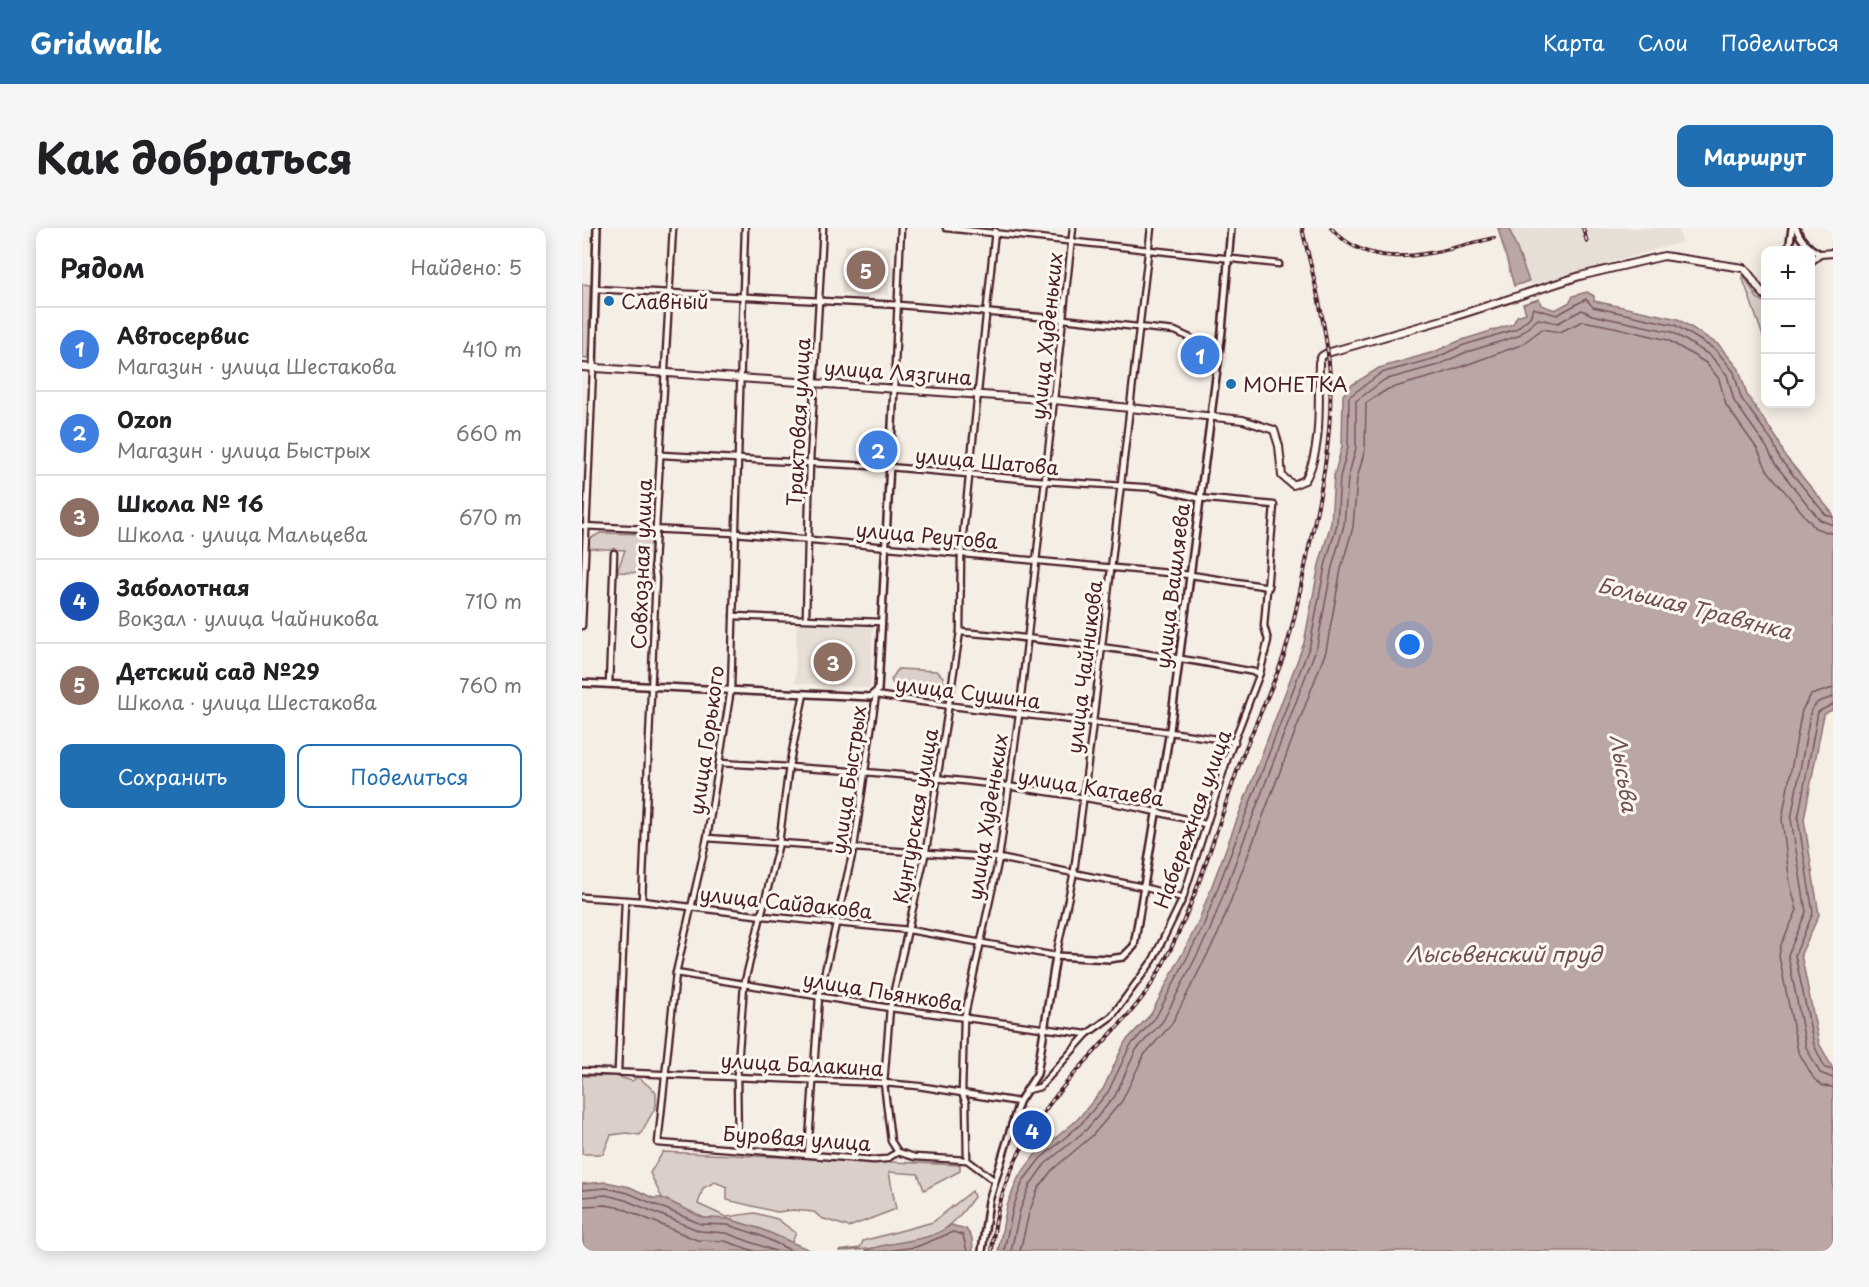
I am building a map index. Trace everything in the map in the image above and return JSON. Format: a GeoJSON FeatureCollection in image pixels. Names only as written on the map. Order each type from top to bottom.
{"type":"FeatureCollection","features":[{"type":"Feature","properties":{"kind":"main road"},"geometry":{"type":"LineString","coordinates":[[1815,258],[1820,254],[1833,253]]}},
{"type":"Feature","properties":{"kind":"main road","name":"улица Лязгина"},"geometry":{"type":"LineString","coordinates":[[582,367],[1054,400],[1243,420],[1274,430],[1279,446],[1282,476],[1289,483],[1298,484],[1305,480],[1312,463],[1318,423],[1320,362],[1322,356],[1327,353],[1453,317],[1580,276],[1664,256],[1743,268],[1749,272],[1761,292]]}},
{"type":"Feature","properties":{"kind":"street"},"geometry":{"type":"LineString","coordinates":[[582,626],[597,228]]}},
{"type":"Feature","properties":{"kind":"street","name":"Совхозная улица"},"geometry":{"type":"LineString","coordinates":[[642,901],[656,529],[673,228]]}},
{"type":"Feature","properties":{"kind":"street","name":"улица Горького"},"geometry":{"type":"LineString","coordinates":[[658,1143],[676,973],[707,838],[731,689],[736,458],[745,228]]}},
{"type":"Feature","properties":{"kind":"street","name":"Трактовая улица"},"geometry":{"type":"LineString","coordinates":[[806,617],[810,462],[823,228]]}},
{"type":"Feature","properties":{"kind":"street","name":"улица Быстрых"},"geometry":{"type":"LineString","coordinates":[[808,1154],[819,997],[839,922],[854,847],[878,690],[899,305],[901,228]]}},
{"type":"Feature","properties":{"kind":"street"},"geometry":{"type":"LineString","coordinates":[[946,228],[995,231],[1149,251],[1279,264]]}},
{"type":"Feature","properties":{"kind":"street","name":"улица Худеньких"},"geometry":{"type":"LineString","coordinates":[[967,1160],[966,1103],[962,1093],[964,1019],[999,858],[1019,715],[1034,560],[1045,482],[1073,228]]}},
{"type":"Feature","properties":{"kind":"street","name":"улица Чайникова"},"geometry":{"type":"LineString","coordinates":[[1018,1102],[1037,1074],[1056,956],[1074,872],[1103,648],[1151,228]]}},
{"type":"Feature","properties":{"kind":"street","name":"улица Вашляева"},"geometry":{"type":"LineString","coordinates":[[1056,956],[1110,959],[1123,957],[1134,946],[1170,730],[1191,575],[1198,498],[1219,351],[1231,228]]}},
{"type":"Feature","properties":{"kind":"street"},"geometry":{"type":"LineString","coordinates":[[1790,246],[1794,228]]}},
{"type":"Feature","properties":{"kind":"street"},"geometry":{"type":"LineString","coordinates":[[1794,228],[1802,239],[1820,254]]}},
{"type":"Feature","properties":{"kind":"street","name":"Кунгурская улица"},"geometry":{"type":"LineString","coordinates":[[898,1152],[891,1141],[884,1083],[890,1008],[927,851],[960,632],[961,553],[995,231]]}},
{"type":"Feature","properties":{"kind":"street"},"geometry":{"type":"LineString","coordinates":[[595,289],[671,291],[899,305],[1063,319],[1175,331],[1219,351]]}},
{"type":"Feature","properties":{"kind":"street","name":"улица Шатова"},"geometry":{"type":"LineString","coordinates":[[660,455],[889,467],[1045,482],[1156,488],[1198,498],[1274,505]]}},
{"type":"Feature","properties":{"kind":"street","name":"Набережная улица"},"geometry":{"type":"LineString","coordinates":[[1028,1090],[1040,1087],[1087,1034],[1112,1016],[1153,960],[1183,898],[1205,824],[1260,673],[1268,640],[1264,626],[1274,505]]}},
{"type":"Feature","properties":{"kind":"street","name":"улица Реутова"},"geometry":{"type":"LineString","coordinates":[[584,526],[808,539],[1191,575],[1269,587]]}},
{"type":"Feature","properties":{"kind":"street"},"geometry":{"type":"LineString","coordinates":[[609,684],[614,553]]}},
{"type":"Feature","properties":{"kind":"street"},"geometry":{"type":"LineString","coordinates":[[733,616],[806,617],[881,622]]}},
{"type":"Feature","properties":{"kind":"street"},"geometry":{"type":"LineString","coordinates":[[960,632],[1028,638],[1178,658],[1260,673]]}},
{"type":"Feature","properties":{"kind":"street"},"geometry":{"type":"LineString","coordinates":[[582,683],[870,698],[876,695]]}},
{"type":"Feature","properties":{"kind":"street"},"geometry":{"type":"LineString","coordinates":[[738,1148],[737,1076],[744,986],[780,843],[789,766],[804,694]]}},
{"type":"Feature","properties":{"kind":"street","name":"улица Сушина"},"geometry":{"type":"LineString","coordinates":[[876,695],[949,707],[1170,730],[1235,742]]}},
{"type":"Feature","properties":{"kind":"street","name":"улица Катаева"},"geometry":{"type":"LineString","coordinates":[[719,763],[789,766],[1008,788],[1156,811],[1205,824]]}},
{"type":"Feature","properties":{"kind":"street"},"geometry":{"type":"LineString","coordinates":[[707,838],[927,851],[999,858],[1074,872],[1183,898]]}},
{"type":"Feature","properties":{"kind":"street","name":"улица Сайдакова"},"geometry":{"type":"LineString","coordinates":[[582,897],[642,901],[763,916],[909,930],[1056,956]]}},
{"type":"Feature","properties":{"kind":"street"},"geometry":{"type":"LineString","coordinates":[[618,1071],[625,901]]}},
{"type":"Feature","properties":{"kind":"street","name":"улица Пьянкова"},"geometry":{"type":"LineString","coordinates":[[676,973],[744,986],[964,1019],[1087,1034]]}},
{"type":"Feature","properties":{"kind":"street","name":"улица Балакина"},"geometry":{"type":"LineString","coordinates":[[582,1071],[884,1083],[1018,1102]]}},
{"type":"Feature","properties":{"kind":"street"},"geometry":{"type":"LineString","coordinates":[[982,1251],[989,1201],[1018,1102]]}},
{"type":"Feature","properties":{"kind":"street","name":"Буровая улица"},"geometry":{"type":"LineString","coordinates":[[658,1143],[874,1160],[886,1160],[898,1152],[914,1157],[967,1160]]}},
{"type":"Feature","properties":{"kind":"street"},"geometry":{"type":"LineString","coordinates":[[967,1160],[995,1181]]}},
{"type":"Feature","properties":{"kind":"shaded area"},"geometry":{"type":"Polygon","coordinates":[[[1509,228],[1678,228],[1682,242],[1532,285],[1525,274],[1509,228]]]}},
{"type":"Feature","properties":{"kind":"shaded area"},"geometry":{"type":"Polygon","coordinates":[[[845,245],[891,246],[889,295],[841,293],[845,245]]]}},
{"type":"Feature","properties":{"kind":"shaded area"},"geometry":{"type":"Polygon","coordinates":[[[1743,274],[1757,298],[1761,300],[1761,331],[1743,274]]]}},
{"type":"Feature","properties":{"kind":"shaded area"},"geometry":{"type":"Polygon","coordinates":[[[582,284],[590,285],[588,358],[582,357],[582,284]]]}},
{"type":"Feature","properties":{"kind":"shaded area"},"geometry":{"type":"Polygon","coordinates":[[[600,533],[650,534],[654,577],[648,579],[644,573],[617,572],[625,550],[588,548],[588,540],[600,533]]]}},
{"type":"Feature","properties":{"kind":"shaded area"},"geometry":{"type":"Polygon","coordinates":[[[797,621],[873,623],[870,688],[795,683],[797,621]]]}},
{"type":"Feature","properties":{"kind":"shaded area"},"geometry":{"type":"Polygon","coordinates":[[[898,669],[937,671],[943,677],[944,685],[936,693],[897,691],[891,680],[898,669]]]}},
{"type":"Feature","properties":{"kind":"shaded area"},"geometry":{"type":"Polygon","coordinates":[[[582,1076],[615,1076],[632,1081],[638,1077],[656,1092],[656,1106],[640,1135],[627,1133],[611,1135],[603,1154],[582,1154],[582,1076]]]}},
{"type":"Feature","properties":{"kind":"shaded area"},"geometry":{"type":"Polygon","coordinates":[[[663,1152],[960,1165],[960,1171],[924,1190],[918,1174],[889,1172],[896,1209],[849,1227],[821,1218],[814,1212],[793,1210],[777,1212],[727,1200],[727,1187],[715,1182],[703,1188],[698,1204],[726,1217],[755,1213],[777,1219],[796,1233],[791,1244],[761,1229],[728,1219],[704,1218],[662,1198],[650,1173],[663,1152]]]}},
{"type":"Feature","properties":{"kind":"shaded area"},"geometry":{"type":"Polygon","coordinates":[[[972,1191],[974,1197],[960,1216],[942,1231],[921,1239],[892,1245],[838,1251],[860,1248],[863,1241],[933,1222],[972,1191]]]}},
{"type":"Feature","properties":{"kind":"water"},"geometry":{"type":"Polygon","coordinates":[[[1498,228],[1509,228],[1529,281],[1514,286],[1498,228]]]}},
{"type":"Feature","properties":{"kind":"water","name":"Лысьвенский пруд"},"geometry":{"type":"Polygon","coordinates":[[[1587,292],[1594,296],[1594,301],[1678,319],[1719,345],[1739,369],[1747,395],[1778,440],[1785,456],[1833,514],[1833,705],[1832,710],[1824,714],[1804,819],[1819,915],[1801,954],[1819,1043],[1833,1069],[1833,1251],[998,1251],[1007,1206],[1018,1178],[1035,1155],[1077,1120],[1103,1089],[1125,1042],[1151,1014],[1197,925],[1304,643],[1319,565],[1331,523],[1334,476],[1342,446],[1343,395],[1350,386],[1379,368],[1434,352],[1459,341],[1513,324],[1517,316],[1526,313],[1523,304],[1539,299],[1541,305],[1555,310],[1570,302],[1573,296],[1587,292]]]}},
{"type":"Feature","properties":{"kind":"water"},"geometry":{"type":"Polygon","coordinates":[[[606,1182],[630,1187],[653,1198],[662,1198],[704,1218],[728,1219],[761,1229],[812,1251],[583,1251],[582,1184],[606,1182]]]}},
{"type":"Feature","properties":{"kind":"water"},"geometry":{"type":"Polygon","coordinates":[[[951,1225],[966,1229],[972,1238],[973,1251],[865,1251],[930,1236],[951,1225]]]}},
{"type":"Feature","properties":{"kind":"railway"},"geometry":{"type":"LineString","coordinates":[[992,1251],[995,1223],[1010,1172],[1035,1125],[1068,1082],[1144,995],[1178,935],[1242,759],[1288,642],[1298,604],[1321,487],[1330,421],[1330,376],[1326,339],[1302,228]]}},
{"type":"Feature","properties":{"kind":"railway"},"geometry":{"type":"LineString","coordinates":[[1331,228],[1348,243],[1367,252],[1388,256],[1430,253],[1494,238]]}},
{"type":"Feature","properties":{"kind":"railway"},"geometry":{"type":"LineString","coordinates":[[1583,228],[1587,242]]}},
{"type":"Feature","properties":{"kind":"place","name":"Детский сад №29"},"geometry":{"type":"Point","coordinates":[866,270]}},
{"type":"Feature","properties":{"kind":"place","name":"Славный"},"geometry":{"type":"Point","coordinates":[609,301]}},
{"type":"Feature","properties":{"kind":"place","name":"Автосервис"},"geometry":{"type":"Point","coordinates":[1200,355]}},
{"type":"Feature","properties":{"kind":"place","name":"МОНЕТКА"},"geometry":{"type":"Point","coordinates":[1231,384]}},
{"type":"Feature","properties":{"kind":"place","name":"Ozon"},"geometry":{"type":"Point","coordinates":[878,450]}},
{"type":"Feature","properties":{"kind":"place","name":"Школа № 16"},"geometry":{"type":"Point","coordinates":[833,662]}},
{"type":"Feature","properties":{"kind":"place","name":"Заболотная"},"geometry":{"type":"Point","coordinates":[1032,1130]}},
{"type":"Feature","properties":{"kind":"water label","name":"Большая Травянка"},"geometry":{"type":"Point","coordinates":[1695,607]}},
{"type":"Feature","properties":{"kind":"water label","name":"Лысьва"},"geometry":{"type":"Point","coordinates":[1625,773]}}]}
